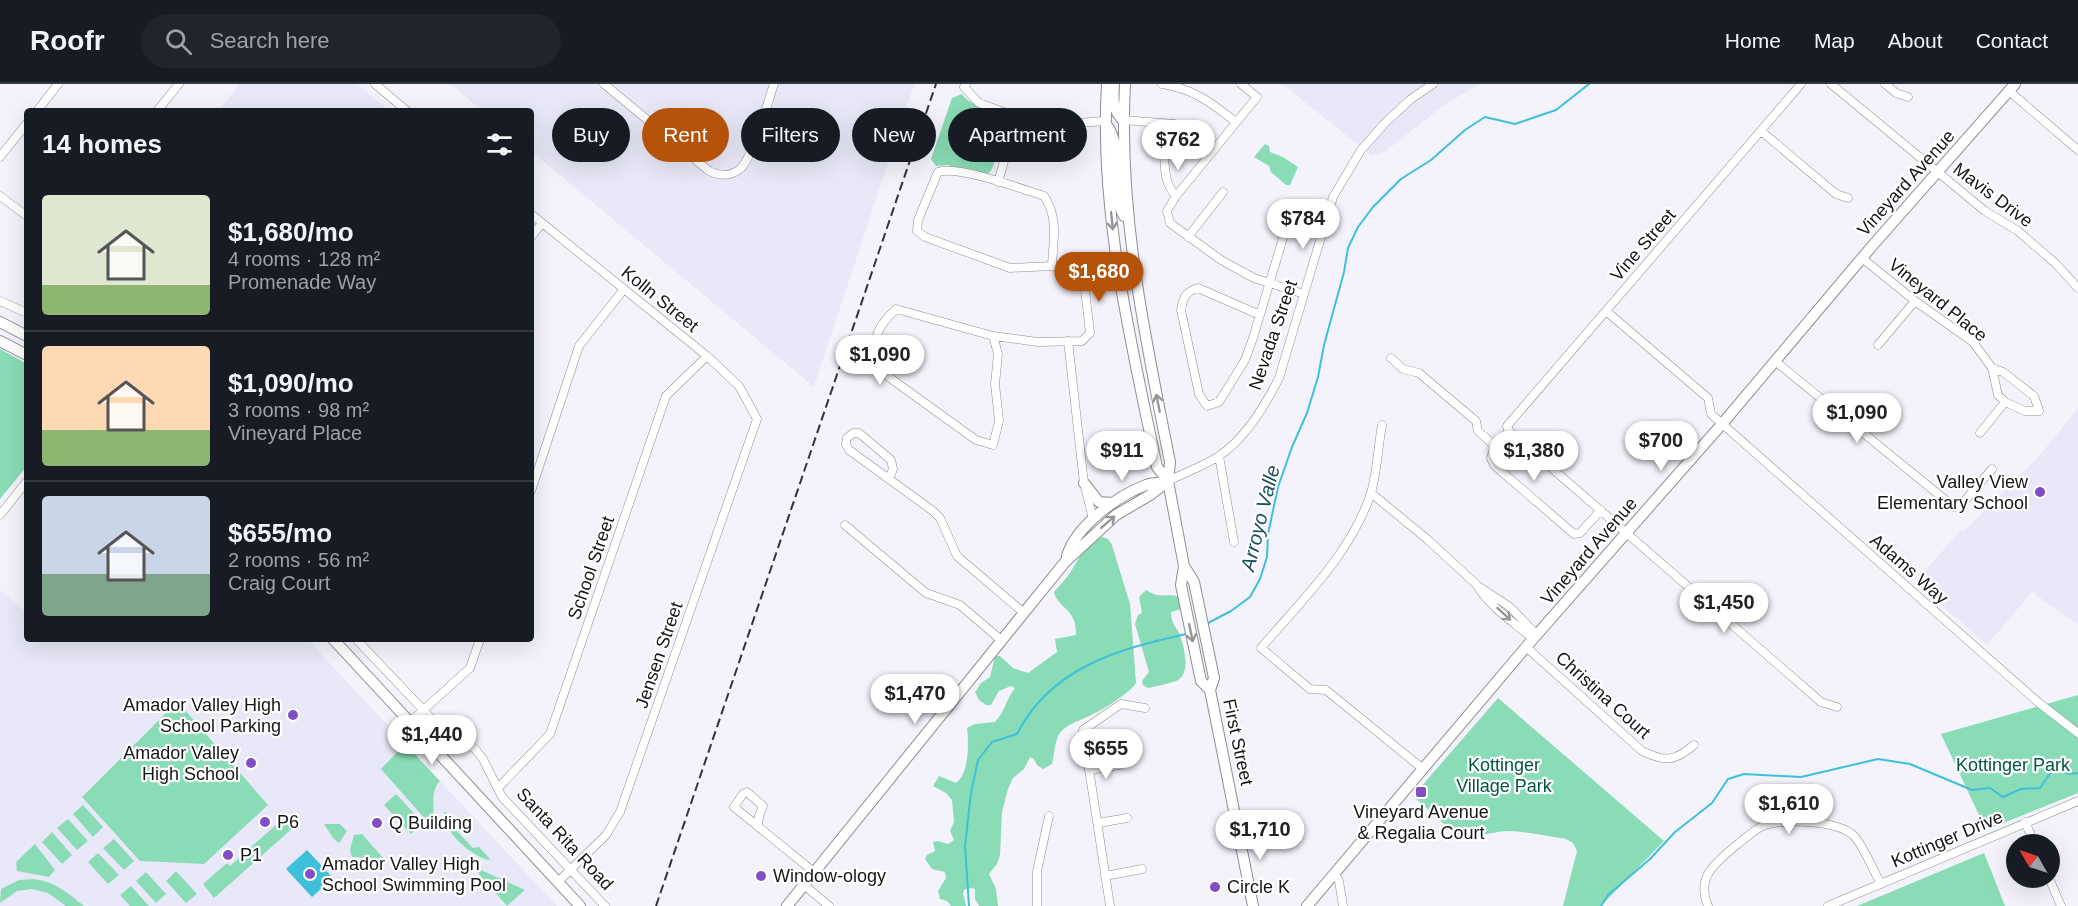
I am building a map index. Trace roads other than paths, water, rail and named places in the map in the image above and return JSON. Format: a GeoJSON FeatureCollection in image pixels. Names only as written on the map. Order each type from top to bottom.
{"type":"FeatureCollection","features":[{"type":"Feature","properties":{"kind":"main road"},"geometry":{"type":"LineString","coordinates":[[1107,84],[1104,121],[1114,240],[1122,300],[1157,466],[1168,481]]}},
{"type":"Feature","properties":{"kind":"main road"},"geometry":{"type":"LineString","coordinates":[[1114,84],[1114,107],[1116,114],[1123,120]]}},
{"type":"Feature","properties":{"kind":"main road"},"geometry":{"type":"LineString","coordinates":[[787,906],[1065,562],[1116,514],[1150,495],[1168,481],[1170,462],[1142,318],[1128,222],[1123,120],[1125,84]]}},
{"type":"Feature","properties":{"kind":"main road","name":"Vineyard Avenue"},"geometry":{"type":"LineString","coordinates":[[1307,906],[1532,640],[1627,534],[1862,258],[2012,88]]}},
{"type":"Feature","properties":{"kind":"main road"},"geometry":{"type":"LineString","coordinates":[[1104,121],[1114,136],[1119,198],[1121,210],[1128,222]]}},
{"type":"Feature","properties":{"kind":"main road"},"geometry":{"type":"LineString","coordinates":[[0,322],[24,334]]}},
{"type":"Feature","properties":{"kind":"main road"},"geometry":{"type":"LineString","coordinates":[[0,341],[24,353]]}},
{"type":"Feature","properties":{"kind":"main road"},"geometry":{"type":"LineString","coordinates":[[1065,562],[1068,552],[1079,536],[1093,519],[1112,503],[1146,485],[1168,481]]}},
{"type":"Feature","properties":{"kind":"main road","name":"First Street"},"geometry":{"type":"LineString","coordinates":[[1168,481],[1184,566],[1181,585],[1201,681],[1210,690]]}},
{"type":"Feature","properties":{"kind":"main road"},"geometry":{"type":"LineString","coordinates":[[1084,483],[1099,501],[1112,503]]}},
{"type":"Feature","properties":{"kind":"main road","name":"First Street"},"geometry":{"type":"LineString","coordinates":[[1184,566],[1194,582],[1214,678],[1210,690],[1253,906]]}},
{"type":"Feature","properties":{"kind":"main road","name":"Santa Rita Road"},"geometry":{"type":"LineString","coordinates":[[336,642],[580,906]]}},
{"type":"Feature","properties":{"kind":"street"},"geometry":{"type":"LineString","coordinates":[[39,108],[58,84]]}},
{"type":"Feature","properties":{"kind":"street"},"geometry":{"type":"LineString","coordinates":[[159,108],[179,84]]}},
{"type":"Feature","properties":{"kind":"street"},"geometry":{"type":"LineString","coordinates":[[375,84],[403,108]]}},
{"type":"Feature","properties":{"kind":"street"},"geometry":{"type":"LineString","coordinates":[[604,84],[709,171],[729,176],[742,168],[748,157],[774,84]]}},
{"type":"Feature","properties":{"kind":"street"},"geometry":{"type":"LineString","coordinates":[[966,84],[964,87],[979,103],[993,108]]}},
{"type":"Feature","properties":{"kind":"street"},"geometry":{"type":"LineString","coordinates":[[1162,84],[1203,96],[1236,122]]}},
{"type":"Feature","properties":{"kind":"street"},"geometry":{"type":"LineString","coordinates":[[1241,84],[1257,97],[1176,196],[1167,211],[1170,223],[1221,260],[1254,278],[1304,294]]}},
{"type":"Feature","properties":{"kind":"street","name":"Nevada Street"},"geometry":{"type":"LineString","coordinates":[[1168,481],[1219,456],[1239,438],[1266,404],[1279,378],[1333,197],[1355,158],[1386,122],[1410,99],[1433,84]]}},
{"type":"Feature","properties":{"kind":"street","name":"Vine Street"},"geometry":{"type":"LineString","coordinates":[[1495,446],[1606,311],[1801,84]]}},
{"type":"Feature","properties":{"kind":"street","name":"Mavis Drive"},"geometry":{"type":"LineString","coordinates":[[1831,84],[1985,211],[2018,231],[2055,263],[2078,288]]}},
{"type":"Feature","properties":{"kind":"street"},"geometry":{"type":"LineString","coordinates":[[1885,84],[1896,93],[1908,97]]}},
{"type":"Feature","properties":{"kind":"street"},"geometry":{"type":"LineString","coordinates":[[2012,88],[2078,150]]}},
{"type":"Feature","properties":{"kind":"street"},"geometry":{"type":"LineString","coordinates":[[1123,120],[1174,124],[1186,129],[1214,150]]}},
{"type":"Feature","properties":{"kind":"street"},"geometry":{"type":"LineString","coordinates":[[1087,122],[1104,121]]}},
{"type":"Feature","properties":{"kind":"street"},"geometry":{"type":"LineString","coordinates":[[0,157],[24,127]]}},
{"type":"Feature","properties":{"kind":"street"},"geometry":{"type":"LineString","coordinates":[[1761,131],[1836,194],[1848,198]]}},
{"type":"Feature","properties":{"kind":"street"},"geometry":{"type":"LineString","coordinates":[[1164,152],[1165,180],[1176,196]]}},
{"type":"Feature","properties":{"kind":"street"},"geometry":{"type":"LineString","coordinates":[[998,182],[1004,162]]}},
{"type":"Feature","properties":{"kind":"street"},"geometry":{"type":"LineString","coordinates":[[993,336],[998,354],[995,384],[999,421],[993,445],[976,440],[890,378],[874,362],[874,342],[883,321],[896,309],[993,336],[1038,342],[1082,341],[1089,333],[1085,290],[1079,275],[1052,266],[1010,267],[925,237],[917,231],[918,220],[938,172],[950,170],[1044,195],[1050,204],[1055,226],[1052,266]]}},
{"type":"Feature","properties":{"kind":"street"},"geometry":{"type":"LineString","coordinates":[[1188,237],[1223,192]]}},
{"type":"Feature","properties":{"kind":"street"},"geometry":{"type":"LineString","coordinates":[[0,196],[24,214]]}},
{"type":"Feature","properties":{"kind":"street","name":"Kolln Street"},"geometry":{"type":"LineString","coordinates":[[534,216],[707,356],[739,386],[757,420]]}},
{"type":"Feature","properties":{"kind":"street"},"geometry":{"type":"LineString","coordinates":[[534,233],[542,223]]}},
{"type":"Feature","properties":{"kind":"street"},"geometry":{"type":"LineString","coordinates":[[1260,315],[1198,288],[1189,291],[1183,298],[1181,310],[1199,394],[1207,406],[1219,402],[1245,360],[1260,315],[1270,283],[1286,228]]}},
{"type":"Feature","properties":{"kind":"street","name":"Vineyard Place"},"geometry":{"type":"LineString","coordinates":[[1862,258],[1915,301],[1973,342],[1992,368],[1998,395],[2005,402],[2025,411],[2039,411],[2034,396],[2003,372],[1992,368]]}},
{"type":"Feature","properties":{"kind":"street"},"geometry":{"type":"LineString","coordinates":[[534,482],[579,346],[624,289]]}},
{"type":"Feature","properties":{"kind":"street"},"geometry":{"type":"LineString","coordinates":[[0,301],[24,312]]}},
{"type":"Feature","properties":{"kind":"street"},"geometry":{"type":"LineString","coordinates":[[1878,345],[1915,301]]}},
{"type":"Feature","properties":{"kind":"street","name":"Adams Way"},"geometry":{"type":"LineString","coordinates":[[1606,311],[1708,398],[1711,414],[1722,424],[2050,712],[2078,733]]}},
{"type":"Feature","properties":{"kind":"street"},"geometry":{"type":"LineString","coordinates":[[1068,341],[1084,483],[1093,519]]}},
{"type":"Feature","properties":{"kind":"street","name":"School Street"},"geometry":{"type":"LineString","coordinates":[[498,788],[550,734],[666,396],[707,356]]}},
{"type":"Feature","properties":{"kind":"street"},"geometry":{"type":"LineString","coordinates":[[1391,358],[1403,369],[1419,373],[1476,421],[1478,431],[1495,446],[1491,458],[1494,465],[1574,534],[1580,533],[1601,510]]}},
{"type":"Feature","properties":{"kind":"street"},"geometry":{"type":"LineString","coordinates":[[1775,362],[1954,507],[1960,506],[1992,469]]}},
{"type":"Feature","properties":{"kind":"street"},"geometry":{"type":"LineString","coordinates":[[1980,433],[2005,402]]}},
{"type":"Feature","properties":{"kind":"street","name":"Jensen Street"},"geometry":{"type":"LineString","coordinates":[[558,882],[606,835],[620,812],[757,420]]}},
{"type":"Feature","properties":{"kind":"street"},"geometry":{"type":"LineString","coordinates":[[1382,425],[1371,493],[1354,528],[1338,557],[1261,648],[1310,689],[1326,690],[1423,769]]}},
{"type":"Feature","properties":{"kind":"street"},"geometry":{"type":"LineString","coordinates":[[1508,428],[1821,702],[1837,708]]}},
{"type":"Feature","properties":{"kind":"street"},"geometry":{"type":"LineString","coordinates":[[889,479],[893,469],[891,460],[859,433],[853,433],[847,438],[846,444],[849,450],[940,518],[957,556],[1024,613]]}},
{"type":"Feature","properties":{"kind":"street"},"geometry":{"type":"LineString","coordinates":[[1219,456],[1234,542]]}},
{"type":"Feature","properties":{"kind":"street"},"geometry":{"type":"LineString","coordinates":[[0,514],[24,485]]}},
{"type":"Feature","properties":{"kind":"street","name":"Christina Court"},"geometry":{"type":"LineString","coordinates":[[1371,493],[1427,539],[1478,586],[1510,607],[1532,640],[1642,751],[1660,760],[1682,756],[1694,745]]}},
{"type":"Feature","properties":{"kind":"street"},"geometry":{"type":"LineString","coordinates":[[844,525],[926,593],[960,605],[1001,640]]}},
{"type":"Feature","properties":{"kind":"street","name":"Santa Rita Road"},"geometry":{"type":"LineString","coordinates":[[360,642],[447,735],[467,743],[476,750],[502,797],[605,906]]}},
{"type":"Feature","properties":{"kind":"street"},"geometry":{"type":"LineString","coordinates":[[410,722],[470,668],[479,642]]}},
{"type":"Feature","properties":{"kind":"street"},"geometry":{"type":"LineString","coordinates":[[1110,906],[1083,730],[1121,704],[1145,708]]}},
{"type":"Feature","properties":{"kind":"street"},"geometry":{"type":"LineString","coordinates":[[1089,770],[1120,765]]}},
{"type":"Feature","properties":{"kind":"street"},"geometry":{"type":"LineString","coordinates":[[758,827],[759,816],[764,806],[747,792],[734,807],[758,827],[814,872]]}},
{"type":"Feature","properties":{"kind":"street","name":"Kottinger Drive"},"geometry":{"type":"LineString","coordinates":[[1828,906],[2078,801]]}},
{"type":"Feature","properties":{"kind":"street"},"geometry":{"type":"LineString","coordinates":[[1037,906],[1037,871],[1049,816]]}},
{"type":"Feature","properties":{"kind":"street"},"geometry":{"type":"LineString","coordinates":[[1098,823],[1127,818]]}},
{"type":"Feature","properties":{"kind":"street"},"geometry":{"type":"LineString","coordinates":[[1708,906],[1703,895],[1706,877],[1713,864],[1763,826],[1784,821],[1843,828],[1855,837],[1881,884]]}},
{"type":"Feature","properties":{"kind":"street"},"geometry":{"type":"LineString","coordinates":[[2025,822],[2030,834]]}},
{"type":"Feature","properties":{"kind":"street"},"geometry":{"type":"LineString","coordinates":[[1105,876],[1143,869]]}},
{"type":"Feature","properties":{"kind":"street"},"geometry":{"type":"LineString","coordinates":[[1335,874],[1339,881],[1343,906]]}},
{"type":"Feature","properties":{"kind":"street"},"geometry":{"type":"LineString","coordinates":[[804,885],[829,906]]}},
{"type":"Feature","properties":{"kind":"street"},"geometry":{"type":"LineString","coordinates":[[2053,888],[2061,906]]}},
{"type":"Feature","properties":{"kind":"water","name":"Amador Valley High School Swimming Pool"},"geometry":{"type":"Polygon","coordinates":[[[307,850],[333,878],[312,897],[286,869],[307,850]]]}},
{"type":"Feature","properties":{"kind":"waterway","name":"Arroyo Valle"},"geometry":{"type":"LineString","coordinates":[[1208,623],[1231,611],[1250,597],[1260,579],[1267,557],[1268,534],[1278,487],[1307,413],[1318,377],[1348,248],[1358,227],[1373,207],[1401,179],[1431,160],[1465,130],[1485,117],[1515,124],[1556,110],[1589,84]]}},
{"type":"Feature","properties":{"kind":"waterway","name":"Arroyo Valle"},"geometry":{"type":"LineString","coordinates":[[969,906],[965,846],[971,793],[978,760],[992,742],[1017,734],[1031,711],[1048,692],[1089,664],[1136,647],[1186,634]]}},
{"type":"Feature","properties":{"kind":"waterway"},"geometry":{"type":"LineString","coordinates":[[1601,906],[1608,895],[1650,859],[1675,832],[1712,803],[1728,779],[1744,774],[1801,777],[1878,759],[1910,764],[1972,790],[1990,788],[2003,797],[2021,789],[2040,788],[2051,772],[2056,770],[2069,774],[2078,773]]}},
{"type":"Feature","properties":{"kind":"railway"},"geometry":{"type":"LineString","coordinates":[[656,906],[936,84]]}},
{"type":"Feature","properties":{"kind":"place","name":"Valley View Elementary School"},"geometry":{"type":"Point","coordinates":[2040,492]}},
{"type":"Feature","properties":{"kind":"place","name":"Amador Valley High School Parking"},"geometry":{"type":"Point","coordinates":[293,715]}},
{"type":"Feature","properties":{"kind":"place","name":"Amador Valley High School"},"geometry":{"type":"Point","coordinates":[251,763]}},
{"type":"Feature","properties":{"kind":"place","name":"Vineyard Avenue & Regalia Court"},"geometry":{"type":"Point","coordinates":[1421,792]}},
{"type":"Feature","properties":{"kind":"place","name":"P6"},"geometry":{"type":"Point","coordinates":[265,822]}},
{"type":"Feature","properties":{"kind":"place","name":"Q Building"},"geometry":{"type":"Point","coordinates":[377,823]}},
{"type":"Feature","properties":{"kind":"place","name":"P1"},"geometry":{"type":"Point","coordinates":[228,855]}},
{"type":"Feature","properties":{"kind":"place","name":"Amador Valley High School Swimming Pool"},"geometry":{"type":"Point","coordinates":[310,874]}},
{"type":"Feature","properties":{"kind":"place","name":"Window-ology"},"geometry":{"type":"Point","coordinates":[761,876]}},
{"type":"Feature","properties":{"kind":"place","name":"Circle K"},"geometry":{"type":"Point","coordinates":[1215,887]}},
{"type":"Feature","properties":{"kind":"park label","name":"Kottinger Park"},"geometry":{"type":"Point","coordinates":[2013,765]}},
{"type":"Feature","properties":{"kind":"park label","name":"Kottinger Village Park"},"geometry":{"type":"Point","coordinates":[1504,775]}}]}
